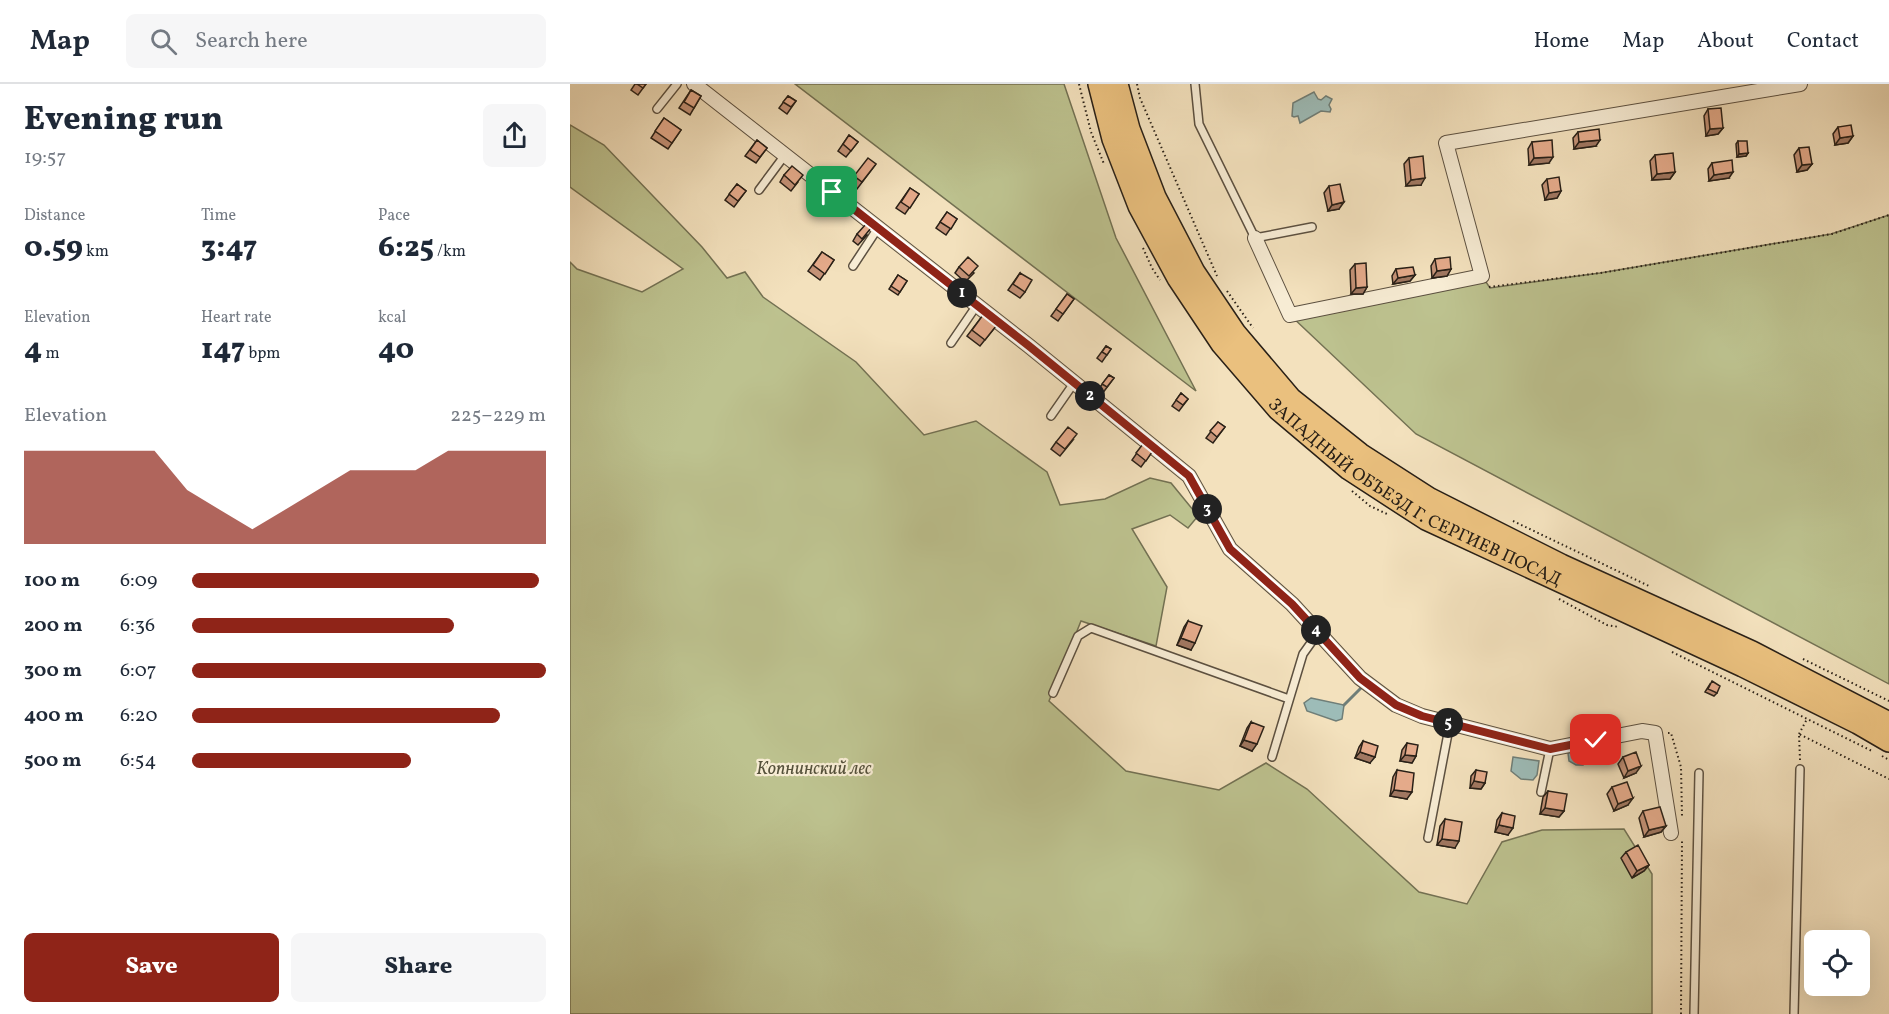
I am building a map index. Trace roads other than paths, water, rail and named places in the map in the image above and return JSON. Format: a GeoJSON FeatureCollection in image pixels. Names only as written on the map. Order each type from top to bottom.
{"type":"FeatureCollection","features":[{"type":"Feature","properties":{"kind":"main road","name":"ЗАПАДНЫЙ ОБЪЕЗД Г. СЕРГИЕВ ПОСАД"},"geometry":{"type":"LineString","coordinates":[[1099,84],[1113,139],[1139,207],[1178,278],[1222,344],[1278,410],[1348,469],[1426,519],[1743,666],[1889,741]]}},
{"type":"Feature","properties":{"kind":"main road","name":"ЗАПАДНЫЙ ОБЪЕЗД Г. СЕРГИЕВ ПОСАД"},"geometry":{"type":"LineString","coordinates":[[1117,84],[1129,129],[1155,198],[1194,272],[1235,333],[1291,399],[1360,454],[1430,499],[1561,565],[1752,652],[1889,723]]}},
{"type":"Feature","properties":{"kind":"street"},"geometry":{"type":"LineString","coordinates":[[694,84],[977,305],[1189,476],[1230,549],[1292,604],[1360,678],[1396,705],[1422,716],[1550,749],[1642,732],[1655,733],[1676,832]]}},
{"type":"Feature","properties":{"kind":"street"},"geometry":{"type":"LineString","coordinates":[[1255,238],[1290,315],[1482,276],[1446,143],[1800,84]]}},
{"type":"Feature","properties":{"kind":"lane"},"geometry":{"type":"LineString","coordinates":[[657,109],[677,84]]}},
{"type":"Feature","properties":{"kind":"lane"},"geometry":{"type":"LineString","coordinates":[[1195,84],[1198,124],[1255,238],[1312,227]]}},
{"type":"Feature","properties":{"kind":"lane"},"geometry":{"type":"LineString","coordinates":[[759,190],[785,155]]}},
{"type":"Feature","properties":{"kind":"lane"},"geometry":{"type":"LineString","coordinates":[[853,266],[878,228]]}},
{"type":"Feature","properties":{"kind":"lane"},"geometry":{"type":"LineString","coordinates":[[951,343],[977,305]]}},
{"type":"Feature","properties":{"kind":"lane"},"geometry":{"type":"LineString","coordinates":[[1051,416],[1074,382]]}},
{"type":"Feature","properties":{"kind":"lane"},"geometry":{"type":"LineString","coordinates":[[1053,693],[1078,636],[1091,628],[1289,699]]}},
{"type":"Feature","properties":{"kind":"lane"},"geometry":{"type":"LineString","coordinates":[[1272,757],[1303,654],[1318,633]]}},
{"type":"Feature","properties":{"kind":"lane"},"geometry":{"type":"LineString","coordinates":[[1428,838],[1450,723]]}},
{"type":"Feature","properties":{"kind":"lane"},"geometry":{"type":"LineString","coordinates":[[1541,792],[1550,749]]}},
{"type":"Feature","properties":{"kind":"lane"},"geometry":{"type":"LineString","coordinates":[[1794,1014],[1800,769]]}},
{"type":"Feature","properties":{"kind":"lane"},"geometry":{"type":"LineString","coordinates":[[1694,1014],[1699,773]]}},
{"type":"Feature","properties":{"kind":"water"},"geometry":{"type":"Polygon","coordinates":[[[1314,92],[1318,99],[1321,100],[1326,96],[1332,99],[1329,105],[1330,112],[1321,111],[1300,123],[1298,116],[1292,116],[1293,103],[1314,92]]]}},
{"type":"Feature","properties":{"kind":"water"},"geometry":{"type":"Polygon","coordinates":[[[1311,698],[1344,705],[1342,719],[1336,721],[1307,711],[1304,703],[1311,698]]]}},
{"type":"Feature","properties":{"kind":"water"},"geometry":{"type":"Polygon","coordinates":[[[1584,750],[1588,761],[1583,765],[1576,765],[1569,761],[1568,753],[1584,750]]]}},
{"type":"Feature","properties":{"kind":"water"},"geometry":{"type":"Polygon","coordinates":[[[1513,757],[1539,761],[1537,775],[1533,780],[1521,779],[1511,771],[1513,757]]]}},
{"type":"Feature","properties":{"kind":"waterway"},"geometry":{"type":"LineString","coordinates":[[1344,705],[1362,687]]}},
{"type":"Feature","properties":{"kind":"park label","name":"Копнинский лес"},"geometry":{"type":"Point","coordinates":[814,769]}}]}
